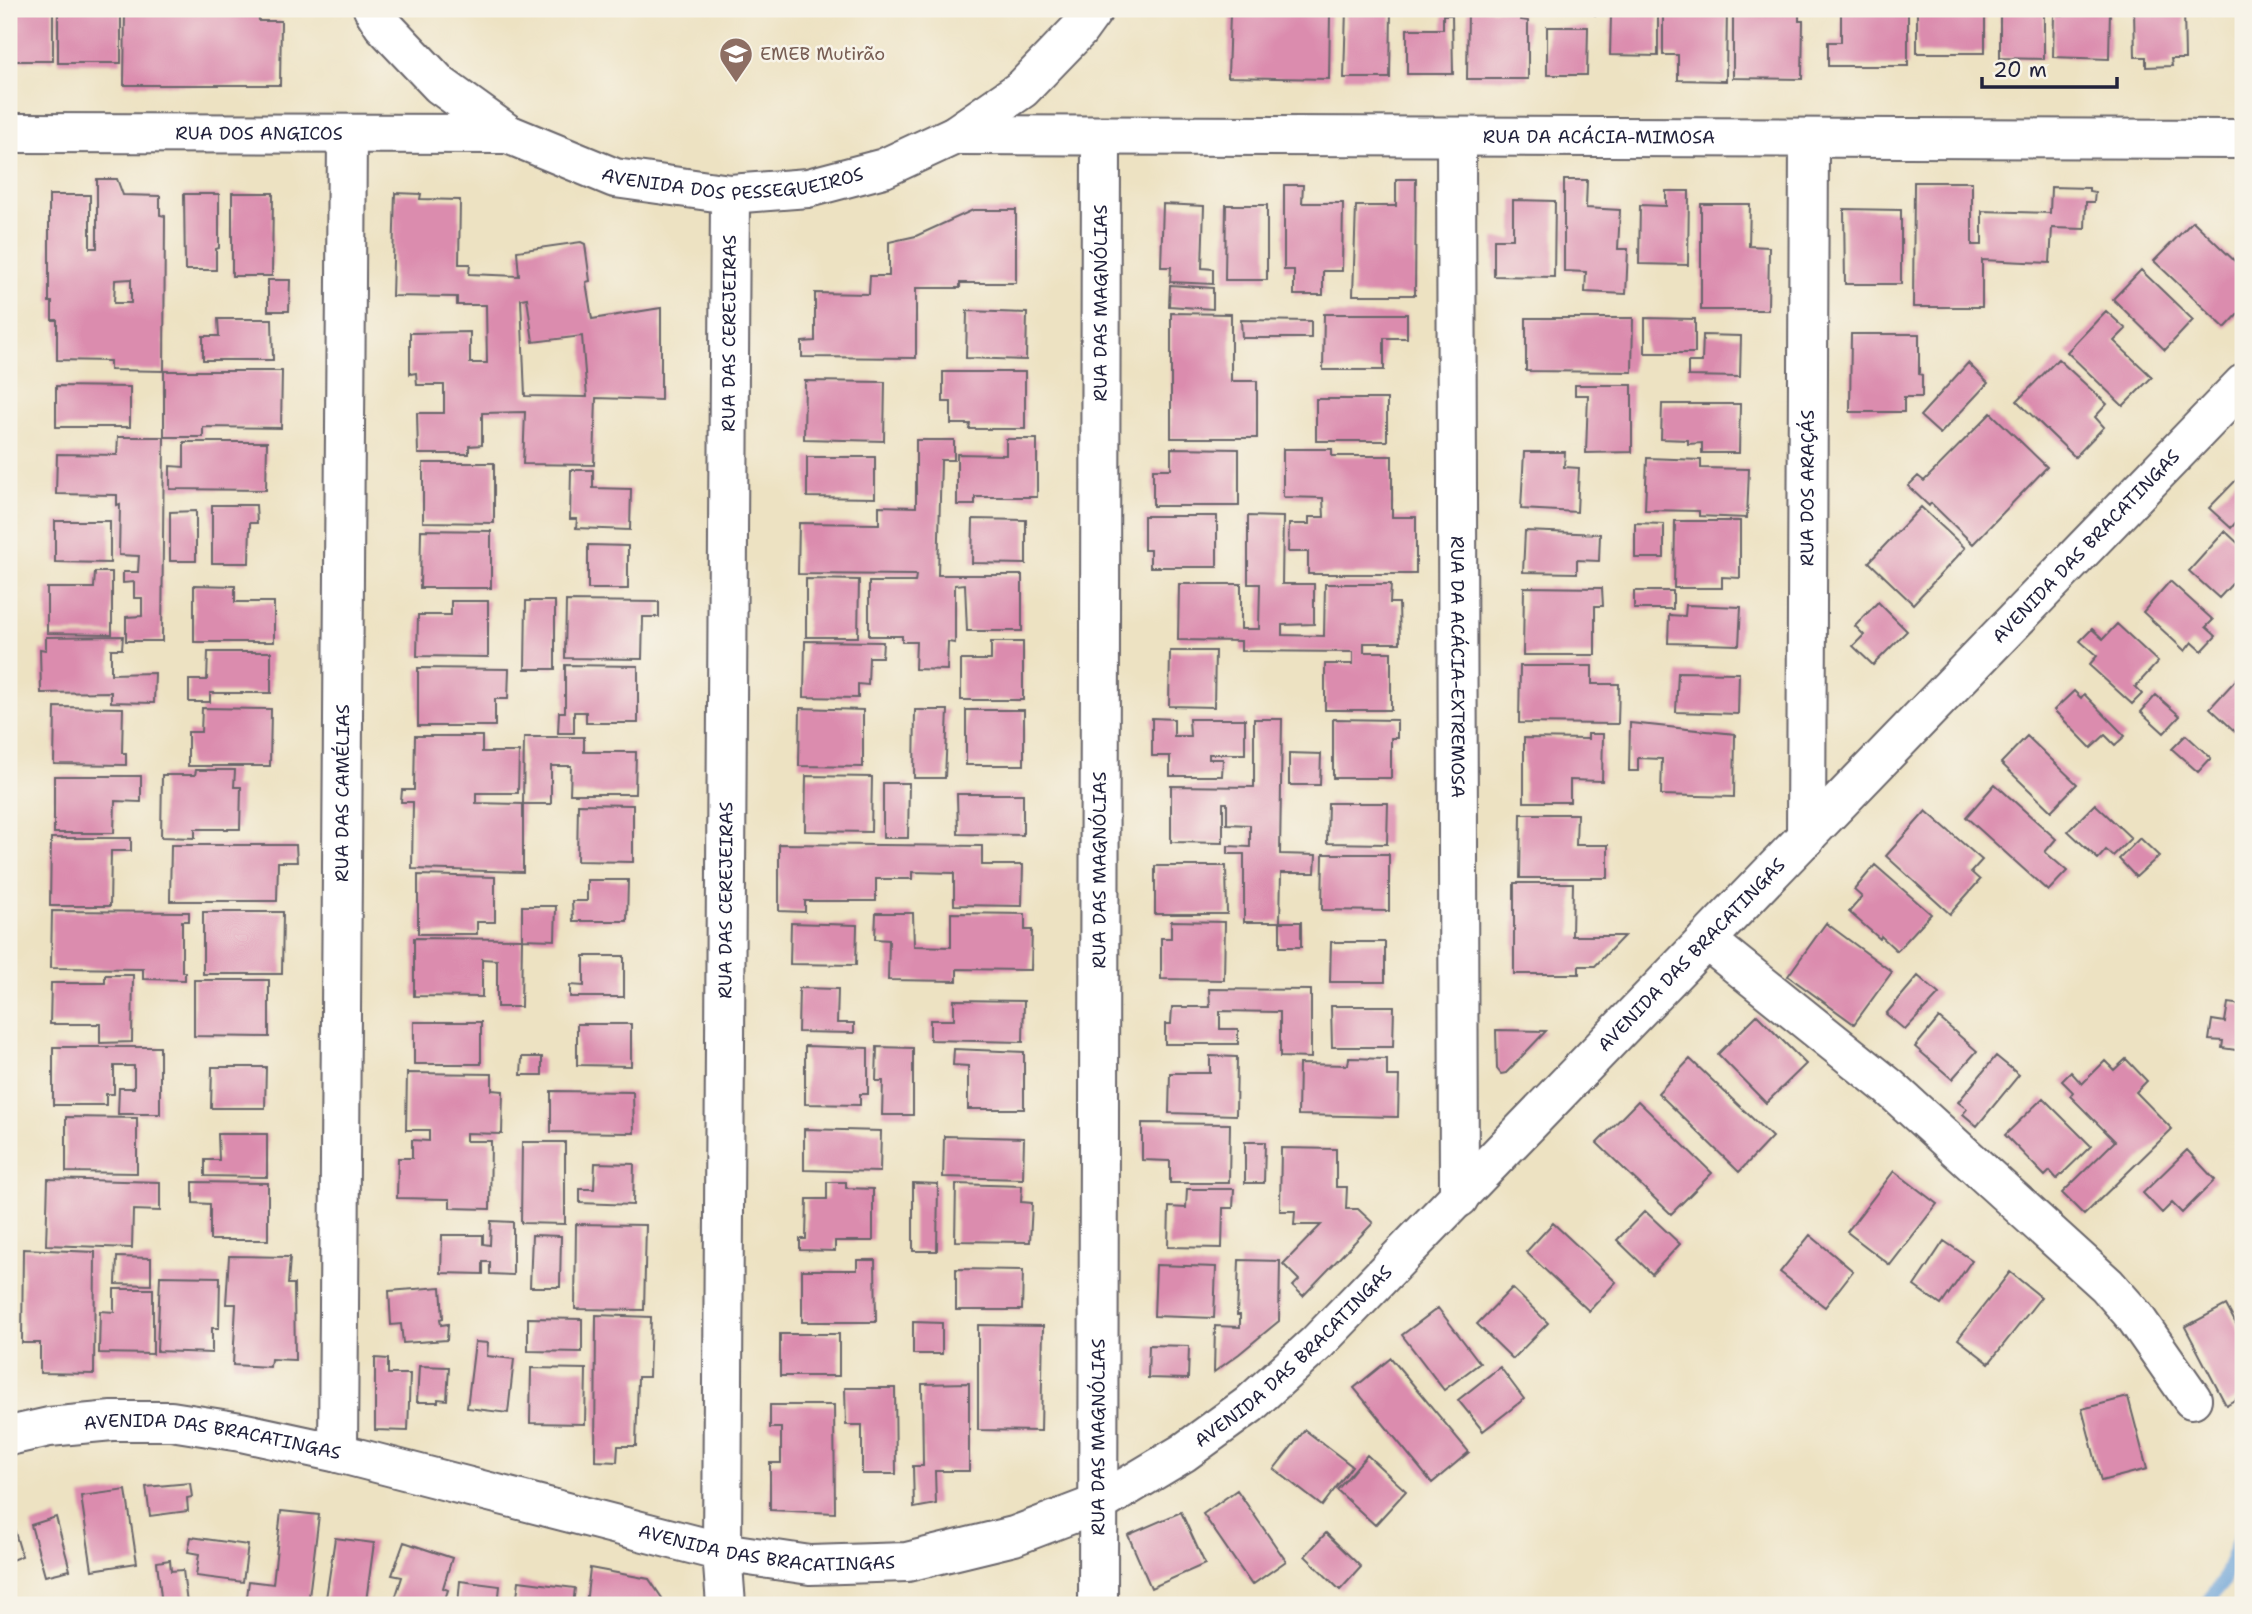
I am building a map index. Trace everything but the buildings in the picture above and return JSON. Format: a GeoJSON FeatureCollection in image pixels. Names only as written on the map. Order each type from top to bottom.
{"type":"FeatureCollection","features":[{"type":"Feature","properties":{"kind":"street","name":"AVENIDA DOS PESSEGUEIROS"},"geometry":{"type":"LineString","coordinates":[[373,9],[383,25],[440,85],[508,134],[615,178],[730,194],[808,188],[859,175],[884,168],[955,135],[1022,89],[1078,31],[1094,9]]}},
{"type":"Feature","properties":{"kind":"street","name":"RUA DOS ANGICOS"},"geometry":{"type":"LineString","coordinates":[[9,133],[508,134]]}},
{"type":"Feature","properties":{"kind":"street","name":"RUA DAS CAMÉLIAS"},"geometry":{"type":"LineString","coordinates":[[338,1453],[347,134]]}},
{"type":"Feature","properties":{"kind":"street","name":"RUA DA ACÁCIA-MIMOSA"},"geometry":{"type":"LineString","coordinates":[[955,135],[2243,139]]}},
{"type":"Feature","properties":{"kind":"street","name":"RUA DAS MAGNÓLIAS"},"geometry":{"type":"LineString","coordinates":[[1098,1605],[1101,136]]}},
{"type":"Feature","properties":{"kind":"street","name":"RUA DA ACÁCIA-EXTREMOSA"},"geometry":{"type":"LineString","coordinates":[[1456,137],[1459,1198]]}},
{"type":"Feature","properties":{"kind":"street","name":"RUA DOS ARAÇÁS"},"geometry":{"type":"LineString","coordinates":[[1805,838],[1809,139]]}},
{"type":"Feature","properties":{"kind":"street","name":"RUA DAS CEREJEIRAS"},"geometry":{"type":"LineString","coordinates":[[726,1605],[722,1552],[730,194]]}},
{"type":"Feature","properties":{"kind":"street","name":"AVENIDA DAS BRACATINGAS"},"geometry":{"type":"LineString","coordinates":[[9,1436],[48,1427],[112,1421],[170,1421],[241,1432],[338,1453],[722,1552],[810,1564],[907,1562],[1014,1536],[1098,1504],[1183,1453],[1250,1405],[1317,1343],[2243,384]]}},
{"type":"Feature","properties":{"kind":"street"},"geometry":{"type":"LineString","coordinates":[[1706,940],[1889,1087],[2107,1285],[2135,1317],[2192,1399]]}},
{"type":"Feature","properties":{"kind":"waterway"},"geometry":{"type":"LineString","coordinates":[[2205,1605],[2222,1583],[2243,1528]]}},
{"type":"Feature","properties":{"kind":"place","name":"EMEB Mutirão"},"geometry":{"type":"Point","coordinates":[736,84]}}]}
